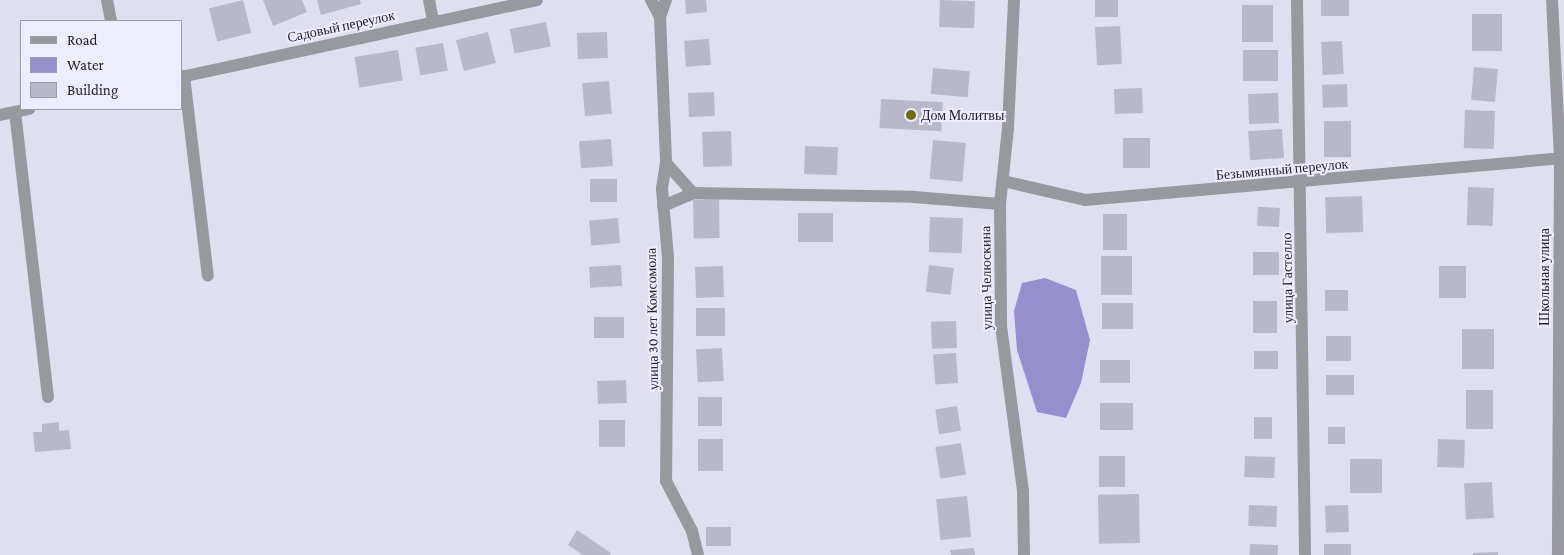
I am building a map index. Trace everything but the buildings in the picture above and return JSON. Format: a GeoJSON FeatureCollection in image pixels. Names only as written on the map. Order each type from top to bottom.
{"type":"FeatureCollection","features":[{"type":"Feature","properties":{"kind":"street"},"geometry":{"type":"LineString","coordinates":[[107,0],[111,20]]}},
{"type":"Feature","properties":{"kind":"street"},"geometry":{"type":"LineString","coordinates":[[429,0],[432,21]]}},
{"type":"Feature","properties":{"kind":"street","name":"Садовый переулок"},"geometry":{"type":"LineString","coordinates":[[182,76],[537,0]]}},
{"type":"Feature","properties":{"kind":"street","name":"улица 30 лет Комсомола"},"geometry":{"type":"LineString","coordinates":[[651,0],[660,17]]}},
{"type":"Feature","properties":{"kind":"street","name":"улица 30 лет Комсомола"},"geometry":{"type":"LineString","coordinates":[[666,0],[660,17],[666,163],[663,206],[668,258],[666,481],[692,531],[698,555]]}},
{"type":"Feature","properties":{"kind":"street","name":"улица Челюскина"},"geometry":{"type":"LineString","coordinates":[[1014,0],[1000,204],[1001,326],[1023,491],[1024,555]]}},
{"type":"Feature","properties":{"kind":"street","name":"улица Гастелло"},"geometry":{"type":"LineString","coordinates":[[1297,0],[1302,182],[1305,555]]}},
{"type":"Feature","properties":{"kind":"street","name":"Школьная улица"},"geometry":{"type":"LineString","coordinates":[[1552,0],[1562,158],[1558,555]]}},
{"type":"Feature","properties":{"kind":"street"},"geometry":{"type":"LineString","coordinates":[[182,76],[208,276]]}},
{"type":"Feature","properties":{"kind":"street"},"geometry":{"type":"LineString","coordinates":[[0,116],[24,110]]}},
{"type":"Feature","properties":{"kind":"street"},"geometry":{"type":"LineString","coordinates":[[15,112],[48,397]]}},
{"type":"Feature","properties":{"kind":"street","name":"Безымянный переулок"},"geometry":{"type":"LineString","coordinates":[[1003,181],[1085,200],[1562,158]]}},
{"type":"Feature","properties":{"kind":"street"},"geometry":{"type":"LineString","coordinates":[[666,163],[693,193]]}},
{"type":"Feature","properties":{"kind":"street"},"geometry":{"type":"LineString","coordinates":[[663,206],[693,193],[914,197],[1000,204]]}},
{"type":"Feature","properties":{"kind":"water"},"geometry":{"type":"Polygon","coordinates":[[[1045,278],[1076,290],[1090,340],[1081,383],[1066,418],[1037,412],[1017,350],[1014,311],[1022,283],[1045,278]]]}},
{"type":"Feature","properties":{"kind":"place","name":"Дом Молитвы"},"geometry":{"type":"Point","coordinates":[911,115]}}]}
